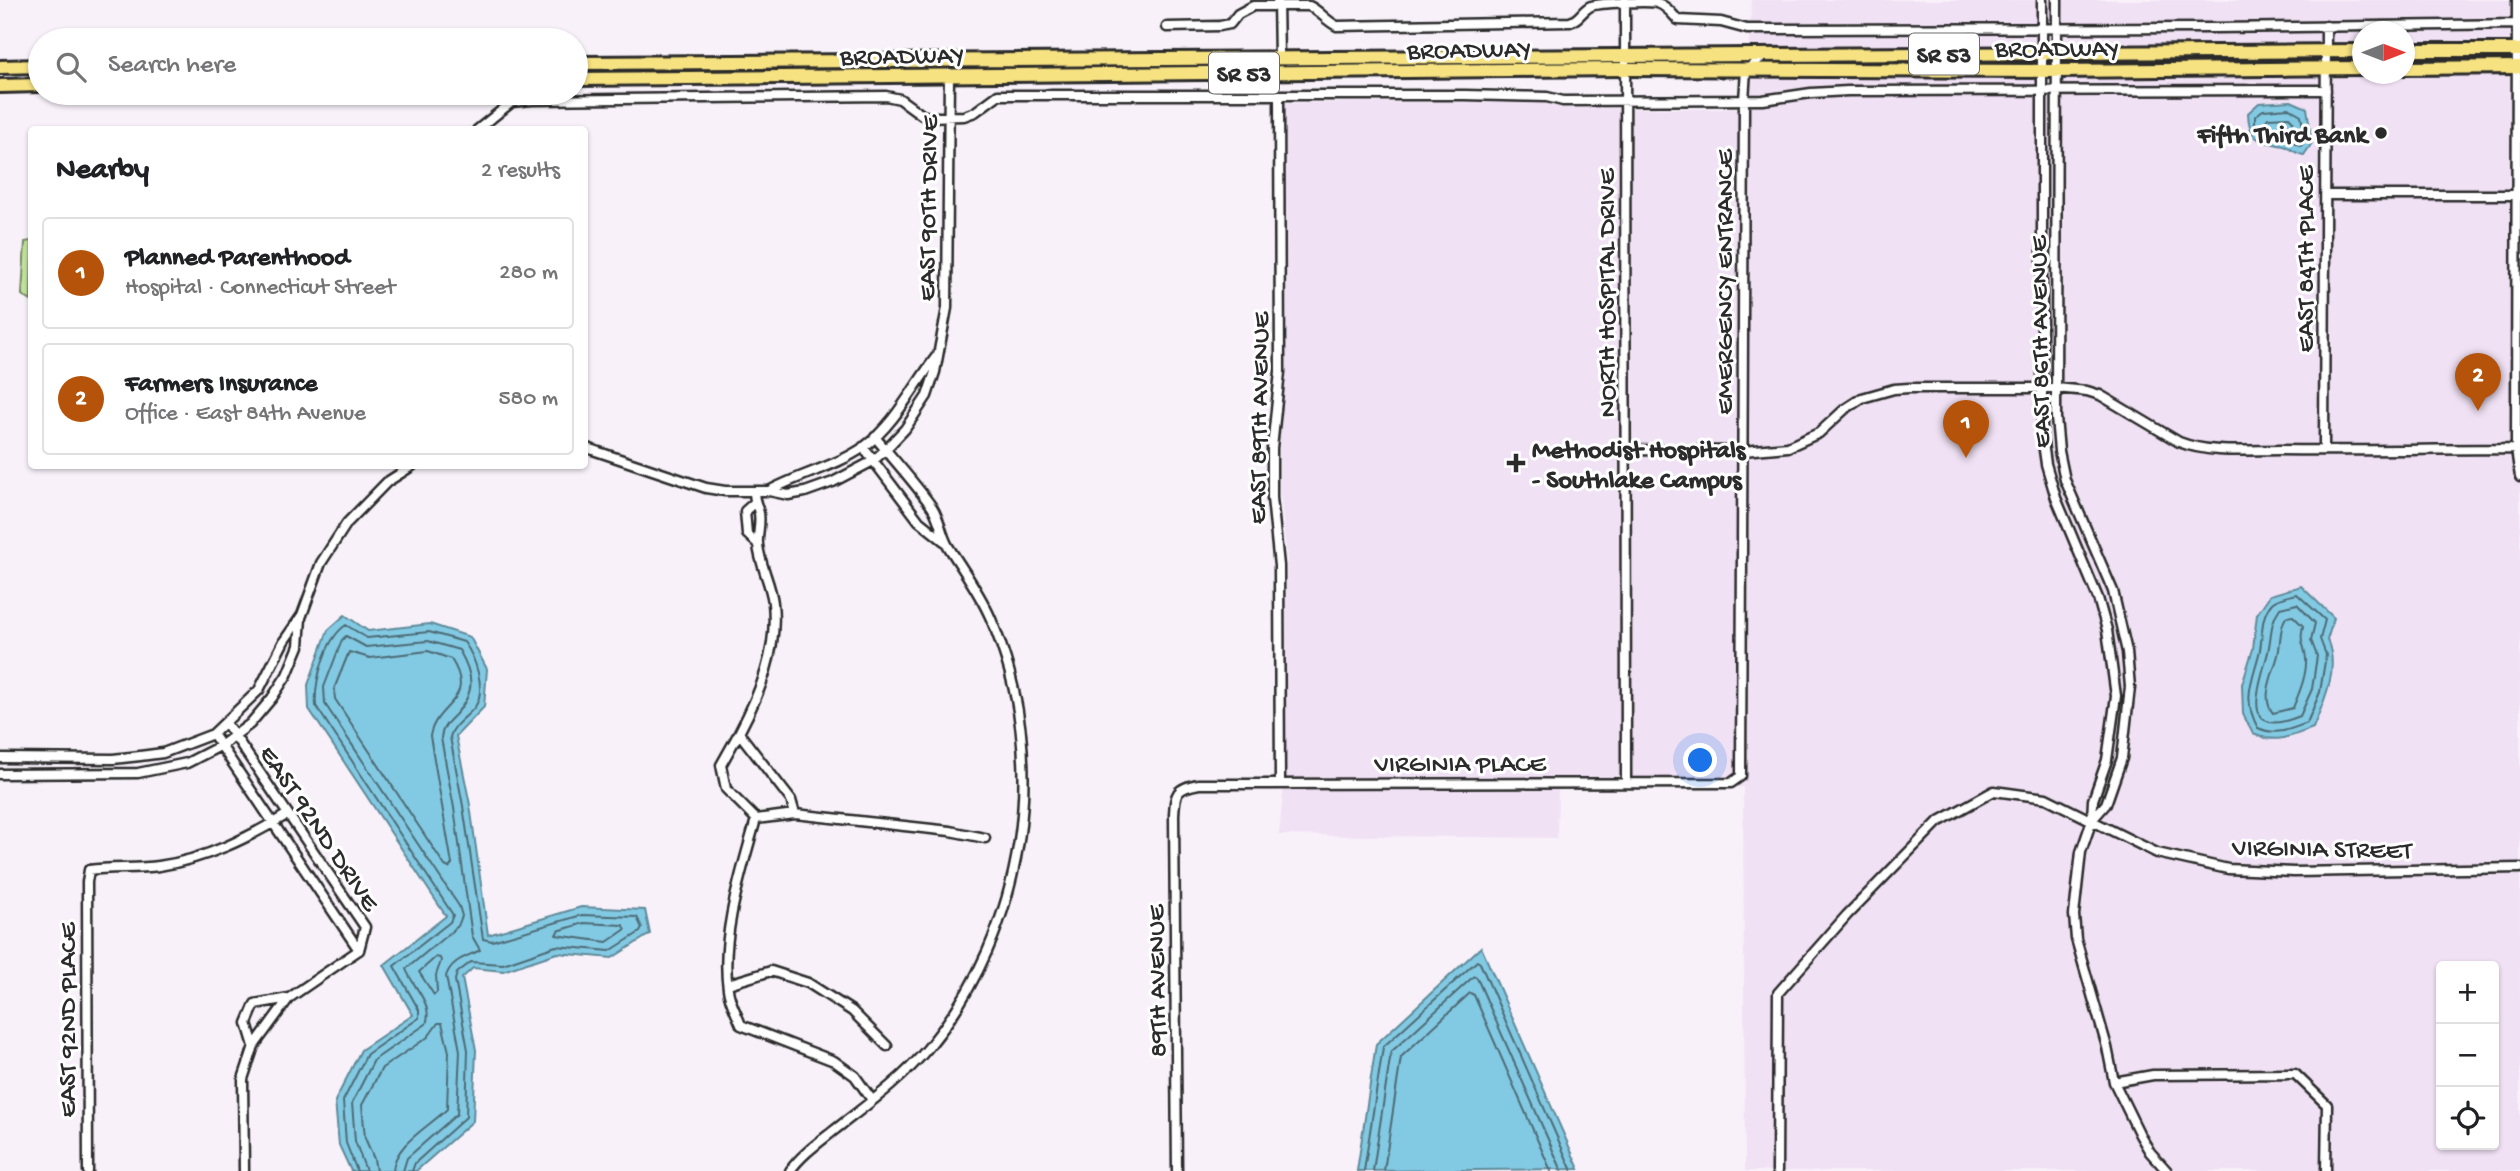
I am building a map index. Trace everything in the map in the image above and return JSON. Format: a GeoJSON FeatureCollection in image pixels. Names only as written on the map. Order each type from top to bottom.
{"type":"FeatureCollection","features":[{"type":"Feature","properties":{"kind":"main road"},"geometry":{"type":"LineString","coordinates":[[2415,50],[2518,50]]}},
{"type":"Feature","properties":{"kind":"main road","name":"BROADWAY"},"geometry":{"type":"LineString","coordinates":[[588,63],[2352,51]]}},
{"type":"Feature","properties":{"kind":"main road"},"geometry":{"type":"LineString","coordinates":[[0,67],[28,66]]}},
{"type":"Feature","properties":{"kind":"main road"},"geometry":{"type":"LineString","coordinates":[[2415,68],[2518,67]]}},
{"type":"Feature","properties":{"kind":"main road","name":"BROADWAY"},"geometry":{"type":"LineString","coordinates":[[588,79],[1625,69],[2056,71],[2352,68]]}},
{"type":"Feature","properties":{"kind":"main road"},"geometry":{"type":"LineString","coordinates":[[0,86],[28,85]]}},
{"type":"Feature","properties":{"kind":"street","name":"EAST 86TH AVENUE"},"geometry":{"type":"LineString","coordinates":[[2042,0],[2042,436],[2046,464],[2056,498],[2098,598],[2107,629],[2116,696],[2107,760],[2093,800],[2092,820],[2081,852],[2074,915],[2076,939],[2107,1047],[2114,1082],[2150,1152],[2167,1171]]}},
{"type":"Feature","properties":{"kind":"street","name":"EAST 86TH AVENUE"},"geometry":{"type":"LineString","coordinates":[[2057,0],[2056,388],[2059,452],[2065,480],[2113,592],[2127,652],[2130,687],[2122,758],[2106,804],[2092,820]]}},
{"type":"Feature","properties":{"kind":"street"},"geometry":{"type":"LineString","coordinates":[[2517,0],[2516,449],[2520,477]]}},
{"type":"Feature","properties":{"kind":"street"},"geometry":{"type":"LineString","coordinates":[[1167,27],[1230,24],[1238,14],[1253,6],[1278,3],[1309,6],[1338,26],[1570,22],[1578,20],[1585,10],[1592,6],[1625,2],[1657,3],[1666,7],[1678,20],[1721,22],[1747,29],[2518,24]]}},
{"type":"Feature","properties":{"kind":"street","name":"NORTH HOSPITAL DRIVE"},"geometry":{"type":"LineString","coordinates":[[1625,2],[1626,782]]}},
{"type":"Feature","properties":{"kind":"street"},"geometry":{"type":"LineString","coordinates":[[1278,3],[1279,58]]}},
{"type":"Feature","properties":{"kind":"street","name":"EAST 84TH PLACE"},"geometry":{"type":"LineString","coordinates":[[2324,450],[2326,26]]}},
{"type":"Feature","properties":{"kind":"street"},"geometry":{"type":"LineString","coordinates":[[1746,70],[1757,59],[1770,55]]}},
{"type":"Feature","properties":{"kind":"street","name":"EAST 90TH DRIVE"},"geometry":{"type":"LineString","coordinates":[[588,448],[706,488],[769,491],[788,495],[833,482],[873,461],[905,429],[928,396],[947,308],[949,60]]}},
{"type":"Feature","properties":{"kind":"street","name":"EMERGENCY ENTRANCE"},"geometry":{"type":"LineString","coordinates":[[1741,776],[1746,70]]}},
{"type":"Feature","properties":{"kind":"street"},"geometry":{"type":"LineString","coordinates":[[588,99],[886,96],[910,104],[922,116],[948,117],[975,112],[998,96],[1465,95],[1547,97],[1563,101],[1763,100],[1848,91],[2326,90]]}},
{"type":"Feature","properties":{"kind":"street","name":"EAST 89TH AVENUE"},"geometry":{"type":"LineString","coordinates":[[1279,95],[1280,372],[1272,448],[1272,498],[1279,566],[1280,784]]}},
{"type":"Feature","properties":{"kind":"street"},"geometry":{"type":"LineString","coordinates":[[482,126],[508,105]]}},
{"type":"Feature","properties":{"kind":"street"},"geometry":{"type":"LineString","coordinates":[[2326,195],[2518,195]]}},
{"type":"Feature","properties":{"kind":"street","name":"EAST 90TH DRIVE"},"geometry":{"type":"LineString","coordinates":[[769,491],[789,480],[828,467],[863,447],[896,414],[938,355]]}},
{"type":"Feature","properties":{"kind":"street"},"geometry":{"type":"LineString","coordinates":[[1626,450],[1744,451],[1788,447],[1819,433],[1845,409],[1862,398],[1894,389],[2040,388],[2087,391],[2100,395],[2190,446],[2210,449],[2516,449]]}},
{"type":"Feature","properties":{"kind":"street"},"geometry":{"type":"LineString","coordinates":[[790,1171],[794,1164],[894,1083],[928,1049],[957,1007],[982,964],[1005,903],[1017,856],[1024,805],[1024,752],[1016,701],[992,620],[946,542],[933,509],[875,437]]}},
{"type":"Feature","properties":{"kind":"street"},"geometry":{"type":"LineString","coordinates":[[863,447],[919,520],[946,542]]}},
{"type":"Feature","properties":{"kind":"street"},"geometry":{"type":"LineString","coordinates":[[0,774],[138,774],[187,763],[222,745],[250,724],[287,676],[299,646],[302,615],[321,563],[347,523],[387,482],[407,469]]}},
{"type":"Feature","properties":{"kind":"street"},"geometry":{"type":"LineString","coordinates":[[754,492],[760,532],[758,544],[773,602],[774,637],[765,677],[721,765],[726,789],[756,819]]}},
{"type":"Feature","properties":{"kind":"street"},"geometry":{"type":"LineString","coordinates":[[754,503],[745,510],[747,534],[758,544]]}},
{"type":"Feature","properties":{"kind":"street"},"geometry":{"type":"LineString","coordinates":[[0,758],[140,757],[163,753],[213,734],[259,690],[284,641],[302,615]]}},
{"type":"Feature","properties":{"kind":"street","name":"EAST 92ND DRIVE"},"geometry":{"type":"LineString","coordinates":[[226,723],[365,927],[359,950]]}},
{"type":"Feature","properties":{"kind":"street"},"geometry":{"type":"LineString","coordinates":[[738,733],[791,800],[795,814]]}},
{"type":"Feature","properties":{"kind":"street","name":"EAST 92ND DRIVE"},"geometry":{"type":"LineString","coordinates":[[213,734],[359,950]]}},
{"type":"Feature","properties":{"kind":"street","name":"VIRGINIA PLACE"},"geometry":{"type":"LineString","coordinates":[[1178,791],[1185,786],[1199,784],[1731,783],[1741,776]]}},
{"type":"Feature","properties":{"kind":"street","name":"VIRGINIA STREET"},"geometry":{"type":"LineString","coordinates":[[1777,1171],[1778,993],[1809,956],[1938,822],[1994,790],[2046,798],[2157,853],[2228,869],[2294,872],[2520,868]]}},
{"type":"Feature","properties":{"kind":"street","name":"89TH AVENUE"},"geometry":{"type":"LineString","coordinates":[[1177,1171],[1174,815],[1178,791]]}},
{"type":"Feature","properties":{"kind":"street"},"geometry":{"type":"LineString","coordinates":[[274,822],[288,814]]}},
{"type":"Feature","properties":{"kind":"street"},"geometry":{"type":"LineString","coordinates":[[756,819],[795,814],[950,831],[985,838]]}},
{"type":"Feature","properties":{"kind":"street"},"geometry":{"type":"LineString","coordinates":[[756,819],[727,945],[728,990],[741,1025],[834,1061],[855,1076],[872,1100]]}},
{"type":"Feature","properties":{"kind":"street","name":"EAST 92ND PLACE"},"geometry":{"type":"LineString","coordinates":[[88,1171],[89,870],[158,866],[189,859],[252,835],[274,822]]}},
{"type":"Feature","properties":{"kind":"street"},"geometry":{"type":"LineString","coordinates":[[244,1171],[243,1079],[254,1046],[289,998],[359,950]]}},
{"type":"Feature","properties":{"kind":"street"},"geometry":{"type":"LineString","coordinates":[[728,984],[771,971],[808,983],[852,1010],[887,1046]]}},
{"type":"Feature","properties":{"kind":"street"},"geometry":{"type":"LineString","coordinates":[[254,1046],[247,1023],[256,1004],[289,998]]}},
{"type":"Feature","properties":{"kind":"street"},"geometry":{"type":"LineString","coordinates":[[2114,1082],[2153,1075],[2295,1074],[2327,1105],[2326,1171]]}},
{"type":"Feature","properties":{"kind":"shaded area"},"geometry":{"type":"Polygon","coordinates":[[[1752,0],[2520,0],[2520,1171],[1745,1171],[1743,787],[1558,790],[1557,838],[1279,835],[1285,774],[1287,559],[1280,491],[1280,434],[1287,370],[1286,103],[1536,102],[1568,108],[1744,109],[1752,0]]]}},
{"type":"Feature","properties":{"kind":"green space"},"geometry":{"type":"Polygon","coordinates":[[[25,242],[28,242],[28,299],[22,295],[25,242]]]}},
{"type":"Feature","properties":{"kind":"water"},"geometry":{"type":"Polygon","coordinates":[[[2291,101],[2307,108],[2312,143],[2304,155],[2287,147],[2262,141],[2254,135],[2249,123],[2248,113],[2259,103],[2291,101]]]}},
{"type":"Feature","properties":{"kind":"water"},"geometry":{"type":"Polygon","coordinates":[[[2301,586],[2334,618],[2327,640],[2332,662],[2329,684],[2313,728],[2283,738],[2270,739],[2253,734],[2243,714],[2242,684],[2253,649],[2257,614],[2270,595],[2301,586]]]}},
{"type":"Feature","properties":{"kind":"water"},"geometry":{"type":"Polygon","coordinates":[[[345,615],[368,631],[430,624],[470,637],[487,669],[484,707],[456,736],[470,805],[488,935],[581,907],[645,910],[650,934],[612,958],[557,953],[503,971],[473,968],[462,978],[476,1050],[473,1121],[416,1171],[351,1171],[339,1145],[335,1101],[361,1050],[413,1015],[384,965],[446,916],[309,709],[308,685],[328,630],[345,615]]]}},
{"type":"Feature","properties":{"kind":"water"},"geometry":{"type":"Polygon","coordinates":[[[1481,947],[1579,1169],[1357,1171],[1376,1044],[1481,947]]]}},
{"type":"Feature","properties":{"kind":"place","name":"Fifth Third Bank"},"geometry":{"type":"Point","coordinates":[2381,133]}},
{"type":"Feature","properties":{"kind":"place","name":"Farmers Insurance"},"geometry":{"type":"Point","coordinates":[2478,411]}},
{"type":"Feature","properties":{"kind":"place","name":"Planned Parenthood"},"geometry":{"type":"Point","coordinates":[1966,458]}},
{"type":"Feature","properties":{"kind":"place","name":"Methodist Hospitals - Southlake Campus"},"geometry":{"type":"Point","coordinates":[1516,463]}}]}
